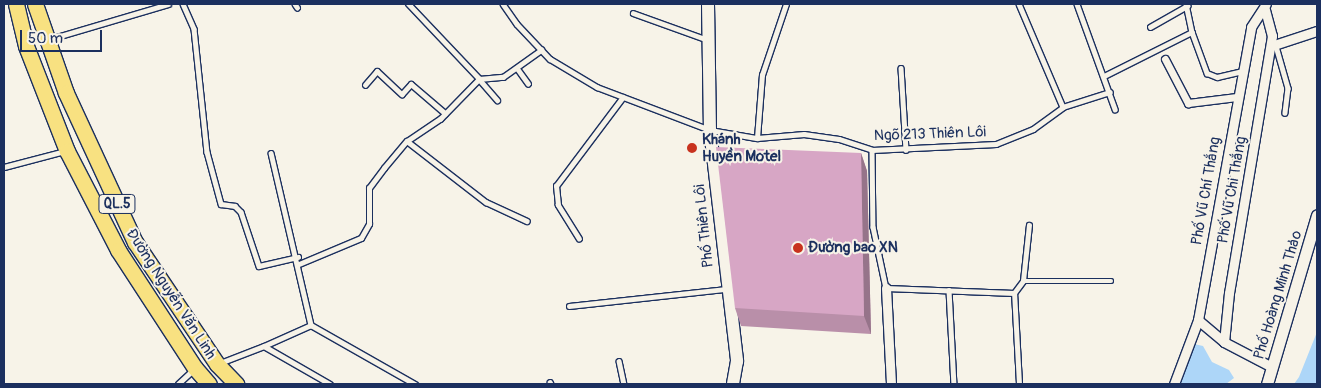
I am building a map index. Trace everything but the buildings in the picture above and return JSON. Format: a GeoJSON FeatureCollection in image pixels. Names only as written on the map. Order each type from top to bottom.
{"type":"FeatureCollection","features":[{"type":"Feature","properties":{"kind":"highway","name":"Đường Nguyễn Văn Linh"},"geometry":{"type":"LineString","coordinates":[[16,4],[26,46],[67,151],[118,250],[195,368],[209,384]]}},
{"type":"Feature","properties":{"kind":"highway","name":"Đường Nguyễn Văn Linh"},"geometry":{"type":"LineString","coordinates":[[35,4],[46,40],[88,146],[135,242],[217,364],[236,384]]}},
{"type":"Feature","properties":{"kind":"main road","name":"Phố Thiên Lôi"},"geometry":{"type":"LineString","coordinates":[[708,4],[710,130],[726,289],[737,361],[732,384]]}},
{"type":"Feature","properties":{"kind":"street","name":"Phố Vũ Chi Thắng"},"geometry":{"type":"LineString","coordinates":[[1224,342],[1228,293],[1273,46],[1266,6]]}},
{"type":"Feature","properties":{"kind":"street","name":"Phố Vũ Chí Thắng"},"geometry":{"type":"LineString","coordinates":[[1174,384],[1198,320],[1251,27],[1266,6]]}},
{"type":"Feature","properties":{"kind":"street"},"geometry":{"type":"LineString","coordinates":[[1273,46],[1317,31]]}},
{"type":"Feature","properties":{"kind":"street"},"geometry":{"type":"LineString","coordinates":[[1165,59],[1188,103],[1237,97]]}},
{"type":"Feature","properties":{"kind":"street","name":"Phố Hoàng Minh Thảo"},"geometry":{"type":"LineString","coordinates":[[1267,384],[1317,215]]}},
{"type":"Feature","properties":{"kind":"street"},"geometry":{"type":"LineString","coordinates":[[886,288],[891,384]]}},
{"type":"Feature","properties":{"kind":"street"},"geometry":{"type":"LineString","coordinates":[[1198,320],[1224,342],[1272,366]]}},
{"type":"Feature","properties":{"kind":"lane"},"geometry":{"type":"LineString","coordinates":[[46,40],[168,4]]}},
{"type":"Feature","properties":{"kind":"lane"},"geometry":{"type":"LineString","coordinates":[[183,4],[194,30],[207,152],[220,204],[235,206],[241,212],[259,266],[298,257]]}},
{"type":"Feature","properties":{"kind":"lane"},"geometry":{"type":"LineString","coordinates":[[408,4],[497,100]]}},
{"type":"Feature","properties":{"kind":"lane","name":"Ngõ 213 Thiên Lôi"},"geometry":{"type":"LineString","coordinates":[[503,4],[541,50],[597,87],[710,130],[757,138],[804,134],[839,139],[872,150],[906,150],[996,144],[1033,130],[1063,107],[1110,92]]}},
{"type":"Feature","properties":{"kind":"lane"},"geometry":{"type":"LineString","coordinates":[[757,138],[762,76],[786,4]]}},
{"type":"Feature","properties":{"kind":"lane"},"geometry":{"type":"LineString","coordinates":[[1019,4],[1063,107]]}},
{"type":"Feature","properties":{"kind":"lane"},"geometry":{"type":"LineString","coordinates":[[1077,4],[1115,110]]}},
{"type":"Feature","properties":{"kind":"lane"},"geometry":{"type":"LineString","coordinates":[[1150,26],[1187,5],[1192,32],[1207,73],[1217,77],[1242,71]]}},
{"type":"Feature","properties":{"kind":"lane"},"geometry":{"type":"LineString","coordinates":[[633,13],[709,40]]}},
{"type":"Feature","properties":{"kind":"lane"},"geometry":{"type":"LineString","coordinates":[[1104,76],[1192,32]]}},
{"type":"Feature","properties":{"kind":"lane"},"geometry":{"type":"LineString","coordinates":[[1273,46],[1288,88],[1285,113]]}},
{"type":"Feature","properties":{"kind":"lane"},"geometry":{"type":"LineString","coordinates":[[299,264],[361,238],[369,224],[370,188],[408,141],[445,113],[479,79],[503,77],[541,50]]}},
{"type":"Feature","properties":{"kind":"lane"},"geometry":{"type":"LineString","coordinates":[[517,68],[528,83]]}},
{"type":"Feature","properties":{"kind":"lane"},"geometry":{"type":"LineString","coordinates":[[901,68],[906,150]]}},
{"type":"Feature","properties":{"kind":"lane"},"geometry":{"type":"LineString","coordinates":[[364,85],[377,71],[402,94],[411,84],[445,113]]}},
{"type":"Feature","properties":{"kind":"lane"},"geometry":{"type":"LineString","coordinates":[[579,240],[558,205],[556,186],[623,97]]}},
{"type":"Feature","properties":{"kind":"lane"},"geometry":{"type":"LineString","coordinates":[[408,141],[486,202],[527,221]]}},
{"type":"Feature","properties":{"kind":"lane"},"geometry":{"type":"LineString","coordinates":[[872,150],[872,227],[886,288],[1014,293]]}},
{"type":"Feature","properties":{"kind":"lane"},"geometry":{"type":"LineString","coordinates":[[4,167],[67,151]]}},
{"type":"Feature","properties":{"kind":"lane"},"geometry":{"type":"LineString","coordinates":[[271,153],[298,257],[311,325],[415,384]]}},
{"type":"Feature","properties":{"kind":"lane"},"geometry":{"type":"LineString","coordinates":[[1019,384],[1014,293],[1023,281],[1029,225]]}},
{"type":"Feature","properties":{"kind":"lane"},"geometry":{"type":"LineString","coordinates":[[1023,281],[1110,281]]}},
{"type":"Feature","properties":{"kind":"lane"},"geometry":{"type":"LineString","coordinates":[[569,306],[726,289]]}},
{"type":"Feature","properties":{"kind":"lane"},"geometry":{"type":"LineString","coordinates":[[949,290],[954,384]]}},
{"type":"Feature","properties":{"kind":"lane"},"geometry":{"type":"LineString","coordinates":[[217,364],[311,325]]}},
{"type":"Feature","properties":{"kind":"lane"},"geometry":{"type":"LineString","coordinates":[[264,346],[330,384]]}},
{"type":"Feature","properties":{"kind":"lane"},"geometry":{"type":"LineString","coordinates":[[620,361],[624,384]]}},
{"type":"Feature","properties":{"kind":"lane"},"geometry":{"type":"LineString","coordinates":[[178,384],[195,368]]}},
{"type":"Feature","properties":{"kind":"water"},"geometry":{"type":"Polygon","coordinates":[[[1317,332],[1317,384],[1294,384],[1299,377],[1317,332]]]}},
{"type":"Feature","properties":{"kind":"water"},"geometry":{"type":"Polygon","coordinates":[[[1194,344],[1203,346],[1212,362],[1229,370],[1234,378],[1226,384],[1181,384],[1194,344]]]}},
{"type":"Feature","properties":{"kind":"place","name":"Khánh Huyền Motel"},"geometry":{"type":"Point","coordinates":[692,148]}},
{"type":"Feature","properties":{"kind":"place","name":"Đường bao XN"},"geometry":{"type":"Point","coordinates":[798,248]}}]}
